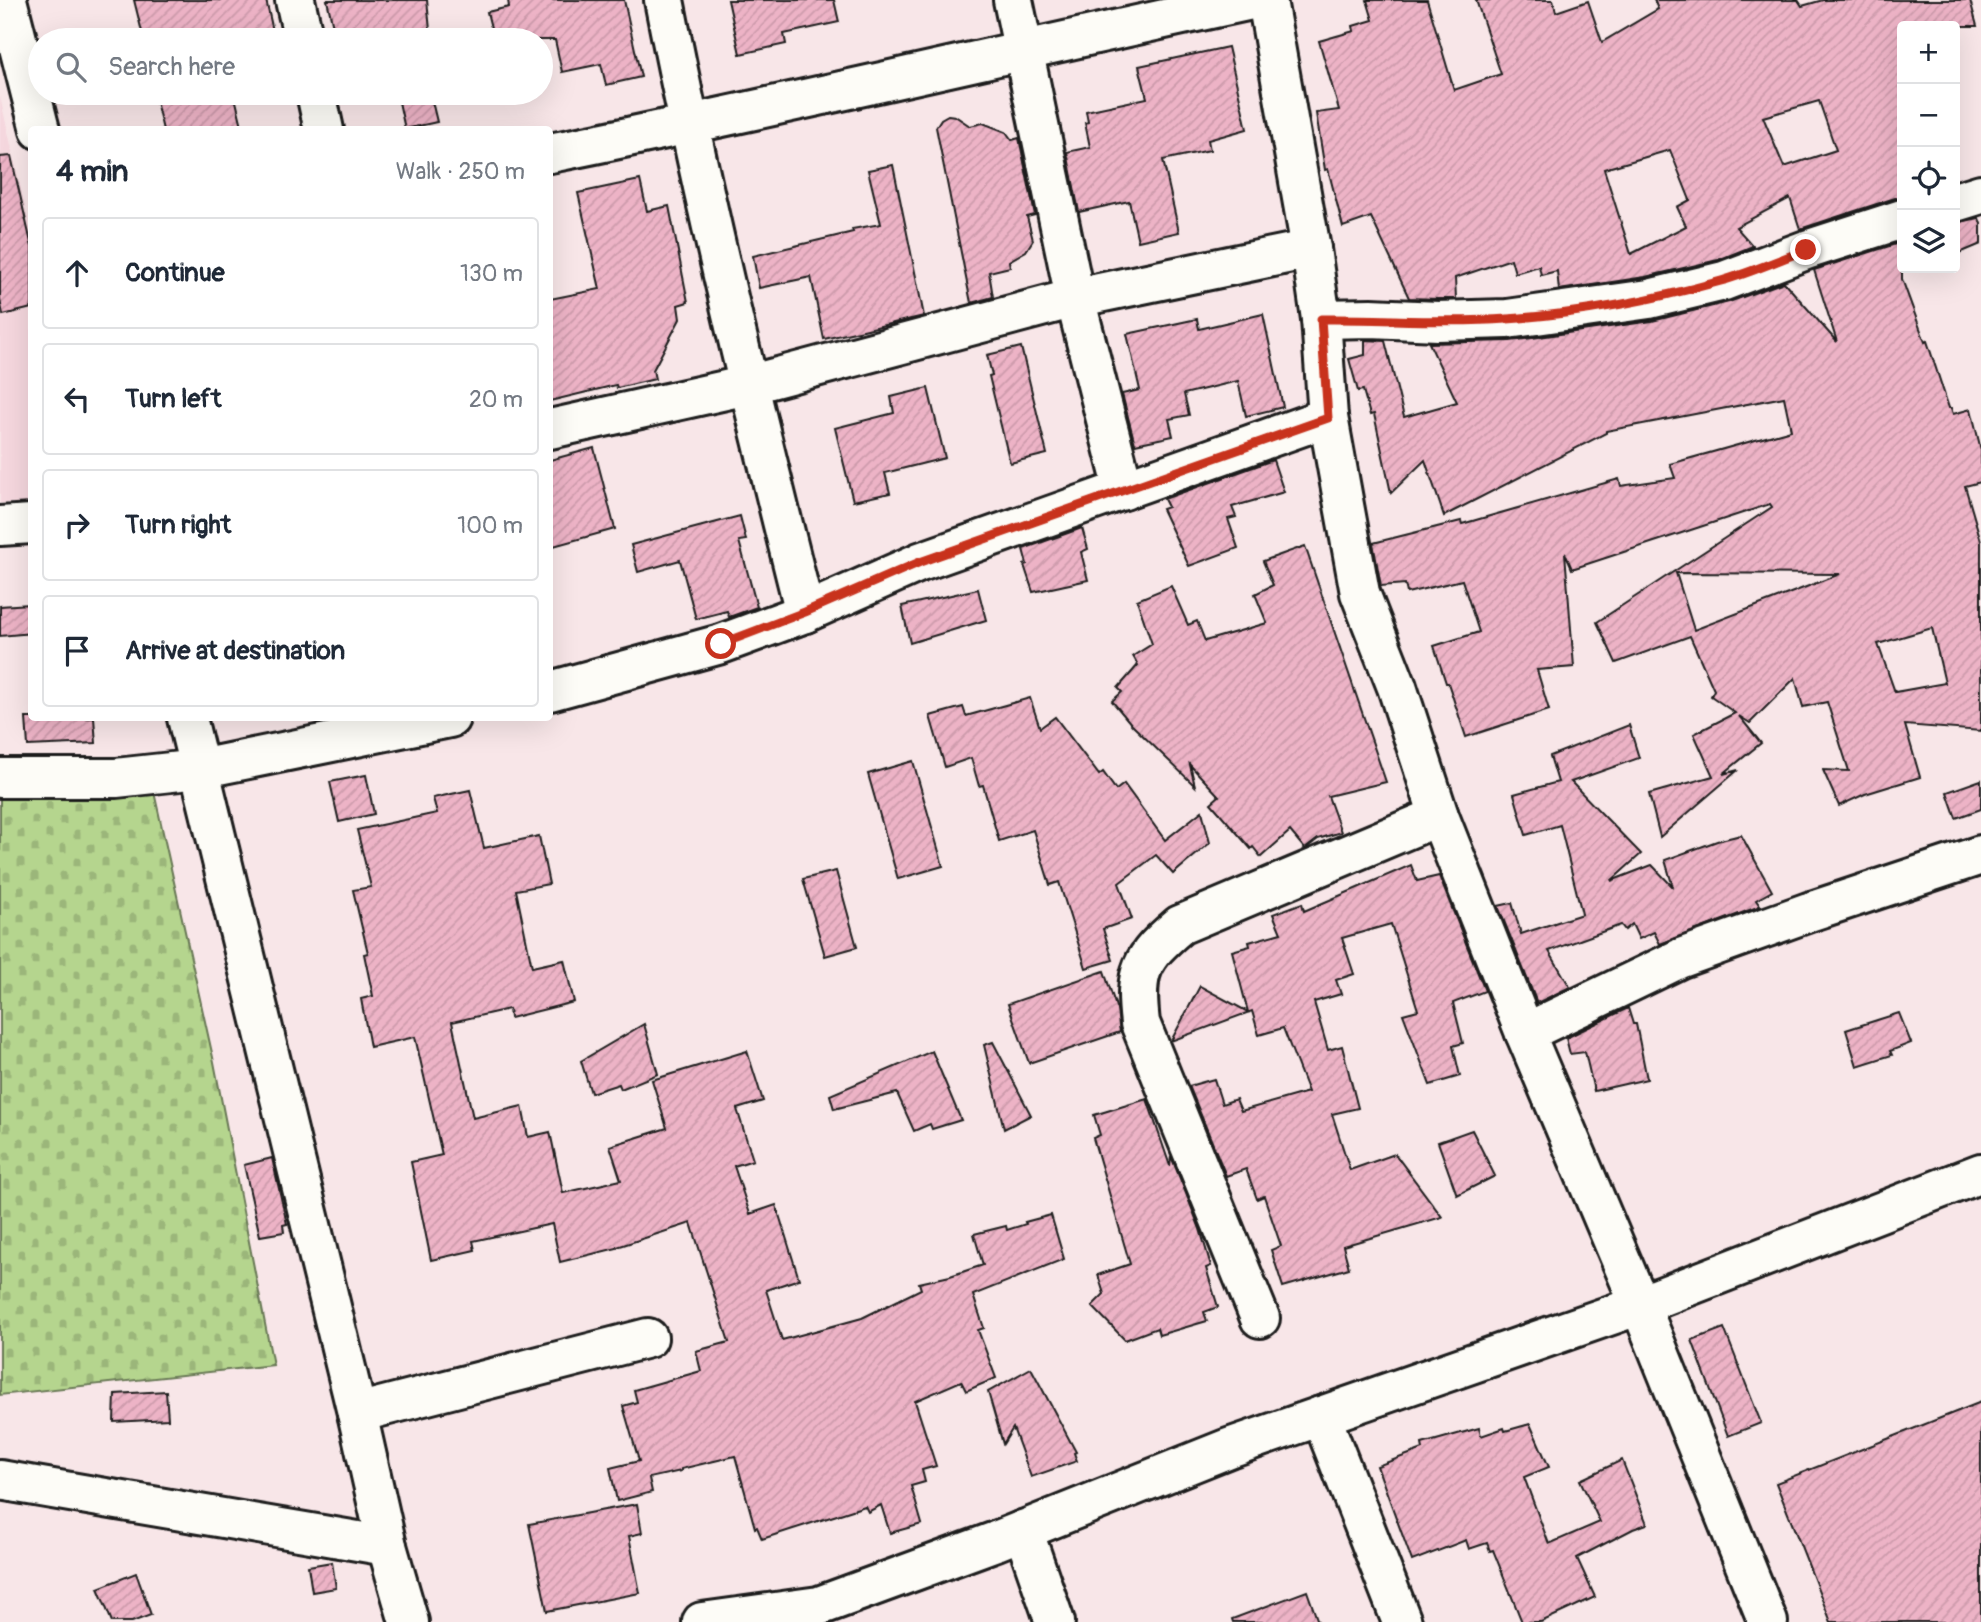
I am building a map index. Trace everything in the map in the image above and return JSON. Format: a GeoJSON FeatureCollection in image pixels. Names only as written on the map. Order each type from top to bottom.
{"type":"FeatureCollection","features":[{"type":"Feature","properties":{"kind":"street"},"geometry":{"type":"LineString","coordinates":[[7,0],[28,83]]}},
{"type":"Feature","properties":{"kind":"street"},"geometry":{"type":"LineString","coordinates":[[295,0],[301,28]]}},
{"type":"Feature","properties":{"kind":"street"},"geometry":{"type":"LineString","coordinates":[[664,0],[688,125],[748,385],[805,612]]}},
{"type":"Feature","properties":{"kind":"street"},"geometry":{"type":"LineString","coordinates":[[1013,0],[1075,299],[1124,490]]}},
{"type":"Feature","properties":{"kind":"street"},"geometry":{"type":"LineString","coordinates":[[553,152],[1252,0]]}},
{"type":"Feature","properties":{"kind":"street"},"geometry":{"type":"LineString","coordinates":[[1267,0],[1311,249],[1321,319],[1328,418],[1360,593],[1397,687],[1440,816],[1525,1033],[1640,1305],[1768,1622]]}},
{"type":"Feature","properties":{"kind":"street"},"geometry":{"type":"LineString","coordinates":[[34,105],[39,126]]}},
{"type":"Feature","properties":{"kind":"street"},"geometry":{"type":"LineString","coordinates":[[319,105],[323,126]]}},
{"type":"Feature","properties":{"kind":"street"},"geometry":{"type":"LineString","coordinates":[[1960,200],[1981,194]]}},
{"type":"Feature","properties":{"kind":"street"},"geometry":{"type":"LineString","coordinates":[[1321,319],[1507,319],[1649,299],[1724,281],[1806,250],[1897,221]]}},
{"type":"Feature","properties":{"kind":"street"},"geometry":{"type":"LineString","coordinates":[[553,428],[748,385],[1075,299],[1311,249]]}},
{"type":"Feature","properties":{"kind":"street"},"geometry":{"type":"LineString","coordinates":[[553,690],[721,644],[805,612],[920,562],[1328,418]]}},
{"type":"Feature","properties":{"kind":"street"},"geometry":{"type":"LineString","coordinates":[[0,526],[28,524]]}},
{"type":"Feature","properties":{"kind":"street"},"geometry":{"type":"LineString","coordinates":[[188,721],[387,1546],[409,1622]]}},
{"type":"Feature","properties":{"kind":"street"},"geometry":{"type":"LineString","coordinates":[[0,778],[116,778],[199,769],[435,721]]}},
{"type":"Feature","properties":{"kind":"street"},"geometry":{"type":"LineString","coordinates":[[1260,1318],[1140,1023],[1137,994],[1140,970],[1157,944],[1180,925],[1440,816]]}},
{"type":"Feature","properties":{"kind":"street"},"geometry":{"type":"LineString","coordinates":[[1525,1033],[1682,958],[1809,912],[1979,863]]}},
{"type":"Feature","properties":{"kind":"street"},"geometry":{"type":"LineString","coordinates":[[713,1621],[819,1606],[1023,1530],[1228,1448],[1640,1305],[1981,1173]]}},
{"type":"Feature","properties":{"kind":"street"},"geometry":{"type":"LineString","coordinates":[[357,1413],[648,1338]]}},
{"type":"Feature","properties":{"kind":"street"},"geometry":{"type":"LineString","coordinates":[[1321,1416],[1402,1622]]}},
{"type":"Feature","properties":{"kind":"street"},"geometry":{"type":"LineString","coordinates":[[0,1480],[387,1546]]}},
{"type":"Feature","properties":{"kind":"street"},"geometry":{"type":"LineString","coordinates":[[1023,1530],[1055,1622]]}},
{"type":"Feature","properties":{"kind":"shaded area"},"geometry":{"type":"Polygon","coordinates":[[[0,97],[28,219],[28,503],[0,503],[0,97]]]}},
{"type":"Feature","properties":{"kind":"green space"},"geometry":{"type":"Polygon","coordinates":[[[0,788],[154,792],[214,1062],[273,1365],[0,1395],[0,788]]]}},
{"type":"Feature","properties":{"kind":"building"},"geometry":{"type":"Polygon","coordinates":[[[134,0],[266,0],[272,28],[141,28],[134,0]]]}},
{"type":"Feature","properties":{"kind":"building"},"geometry":{"type":"Polygon","coordinates":[[[327,0],[427,0],[430,28],[333,28],[327,0]]]}},
{"type":"Feature","properties":{"kind":"building"},"geometry":{"type":"Polygon","coordinates":[[[508,0],[624,0],[641,77],[606,85],[601,64],[562,72],[553,40],[553,28],[491,28],[487,12],[509,7],[508,0]]]}},
{"type":"Feature","properties":{"kind":"building"},"geometry":{"type":"Polygon","coordinates":[[[728,0],[834,0],[839,22],[784,34],[786,44],[740,54],[728,0]]]}},
{"type":"Feature","properties":{"kind":"building"},"geometry":{"type":"Polygon","coordinates":[[[1367,0],[1427,0],[1454,90],[1501,74],[1476,0],[1553,0],[1556,12],[1588,1],[1602,42],[1658,9],[1654,0],[1798,0],[1802,6],[1823,0],[1970,0],[1977,26],[1960,26],[1960,21],[1897,21],[1897,198],[1800,229],[1790,198],[1736,227],[1753,246],[1718,260],[1645,277],[1559,290],[1557,271],[1541,275],[1539,266],[1515,273],[1511,259],[1455,278],[1456,299],[1438,299],[1409,298],[1371,217],[1343,227],[1328,169],[1325,170],[1316,113],[1339,110],[1319,41],[1354,31],[1353,26],[1373,20],[1367,0]],[[1819,101],[1763,117],[1784,167],[1836,150],[1819,101]],[[1670,150],[1604,169],[1631,254],[1686,226],[1677,207],[1690,200],[1670,150]]]}},
{"type":"Feature","properties":{"kind":"building"},"geometry":{"type":"Polygon","coordinates":[[[1228,47],[1247,129],[1208,140],[1210,150],[1163,160],[1179,232],[1138,241],[1129,201],[1079,212],[1067,152],[1090,147],[1085,123],[1088,122],[1086,111],[1147,98],[1139,66],[1228,47]]]}},
{"type":"Feature","properties":{"kind":"building"},"geometry":{"type":"Polygon","coordinates":[[[157,105],[237,105],[242,126],[162,126],[157,105]]]}},
{"type":"Feature","properties":{"kind":"building"},"geometry":{"type":"Polygon","coordinates":[[[400,105],[433,105],[437,122],[404,126],[400,105]]]}},
{"type":"Feature","properties":{"kind":"building"},"geometry":{"type":"Polygon","coordinates":[[[948,115],[955,116],[970,126],[983,123],[1006,132],[1012,140],[1019,138],[1035,215],[1027,217],[1033,240],[1026,251],[1009,261],[1010,267],[989,272],[993,297],[971,303],[936,127],[941,119],[948,115]]]}},
{"type":"Feature","properties":{"kind":"building"},"geometry":{"type":"Polygon","coordinates":[[[11,156],[28,230],[28,309],[3,315],[0,300],[0,157],[11,156]]]}},
{"type":"Feature","properties":{"kind":"building"},"geometry":{"type":"Polygon","coordinates":[[[893,165],[924,316],[824,339],[811,277],[759,288],[753,256],[853,232],[852,229],[881,224],[868,170],[893,165]]]}},
{"type":"Feature","properties":{"kind":"building"},"geometry":{"type":"Polygon","coordinates":[[[640,180],[647,211],[669,206],[688,302],[678,305],[680,319],[653,370],[655,379],[553,400],[553,298],[600,289],[578,193],[640,180]]]}},
{"type":"Feature","properties":{"kind":"building"},"geometry":{"type":"Polygon","coordinates":[[[1979,218],[1981,244],[1960,253],[1960,222],[1979,218]]]}},
{"type":"Feature","properties":{"kind":"building"},"geometry":{"type":"Polygon","coordinates":[[[1897,244],[1897,273],[1902,273],[1949,408],[1953,414],[1971,409],[1981,450],[1981,482],[1965,486],[1981,541],[1981,731],[1905,725],[1920,777],[1865,794],[1839,806],[1823,770],[1849,771],[1827,702],[1803,707],[1795,678],[1750,723],[1739,716],[1761,743],[1723,774],[1738,770],[1660,837],[1649,794],[1713,776],[1694,734],[1735,713],[1711,696],[1714,690],[1690,636],[1616,663],[1597,622],[1772,507],[1770,504],[1572,569],[1565,553],[1574,667],[1537,670],[1549,710],[1466,737],[1434,646],[1479,632],[1462,580],[1407,593],[1405,584],[1381,586],[1373,543],[1461,521],[1462,524],[1619,479],[1621,486],[1675,478],[1670,464],[1791,430],[1784,397],[1606,431],[1444,516],[1425,460],[1391,493],[1374,414],[1370,415],[1363,390],[1358,391],[1349,359],[1365,355],[1365,340],[1385,341],[1404,417],[1457,402],[1429,343],[1510,341],[1652,321],[1729,302],[1784,282],[1837,342],[1814,270],[1897,244]],[[1676,573],[1694,630],[1840,574],[1676,573]],[[1932,628],[1878,644],[1895,692],[1945,683],[1932,628]]]}},
{"type":"Feature","properties":{"kind":"building"},"geometry":{"type":"Polygon","coordinates":[[[1263,314],[1283,407],[1246,416],[1238,381],[1184,394],[1189,415],[1169,419],[1173,436],[1135,444],[1122,394],[1140,390],[1127,334],[1197,319],[1199,329],[1263,314]]]}},
{"type":"Feature","properties":{"kind":"building"},"geometry":{"type":"Polygon","coordinates":[[[1021,347],[1047,454],[1010,463],[989,376],[992,375],[987,355],[1021,347]]]}},
{"type":"Feature","properties":{"kind":"building"},"geometry":{"type":"Polygon","coordinates":[[[928,388],[945,458],[885,473],[890,493],[853,501],[835,428],[894,413],[891,397],[928,388]]]}},
{"type":"Feature","properties":{"kind":"building"},"geometry":{"type":"Polygon","coordinates":[[[594,448],[615,529],[553,546],[553,459],[594,448]]]}},
{"type":"Feature","properties":{"kind":"building"},"geometry":{"type":"Polygon","coordinates":[[[1273,460],[1284,492],[1232,507],[1236,517],[1228,519],[1238,548],[1189,566],[1162,509],[1168,507],[1164,499],[1273,460]]]}},
{"type":"Feature","properties":{"kind":"building"},"geometry":{"type":"Polygon","coordinates":[[[740,516],[746,540],[739,541],[757,607],[729,617],[727,611],[696,619],[680,560],[638,572],[631,545],[740,516]]]}},
{"type":"Feature","properties":{"kind":"building"},"geometry":{"type":"Polygon","coordinates":[[[1082,528],[1088,549],[1081,552],[1088,580],[1033,592],[1024,565],[1027,564],[1023,549],[1082,528]]]}},
{"type":"Feature","properties":{"kind":"building"},"geometry":{"type":"Polygon","coordinates":[[[1305,546],[1386,782],[1328,796],[1341,832],[1318,839],[1305,849],[1290,831],[1261,857],[1211,803],[1219,796],[1190,765],[1195,786],[1132,725],[1112,701],[1122,692],[1118,688],[1138,665],[1133,656],[1152,644],[1137,600],[1171,586],[1188,625],[1197,621],[1205,641],[1267,623],[1255,594],[1273,585],[1263,561],[1305,546]]]}},
{"type":"Feature","properties":{"kind":"building"},"geometry":{"type":"Polygon","coordinates":[[[978,589],[986,620],[910,643],[902,606],[978,589]]]}},
{"type":"Feature","properties":{"kind":"building"},"geometry":{"type":"Polygon","coordinates":[[[28,604],[28,633],[0,636],[0,606],[28,604]]]}},
{"type":"Feature","properties":{"kind":"building"},"geometry":{"type":"Polygon","coordinates":[[[1030,698],[1040,728],[1055,717],[1099,775],[1103,772],[1116,790],[1124,784],[1165,840],[1202,811],[1210,843],[1173,874],[1156,855],[1119,883],[1132,919],[1103,929],[1113,960],[1086,968],[1059,882],[1050,885],[1033,830],[999,841],[983,785],[979,786],[971,758],[945,767],[930,716],[963,707],[966,716],[1030,698]]]}},
{"type":"Feature","properties":{"kind":"building"},"geometry":{"type":"Polygon","coordinates":[[[26,718],[28,721],[94,721],[96,743],[28,746],[26,718]]]}},
{"type":"Feature","properties":{"kind":"building"},"geometry":{"type":"Polygon","coordinates":[[[1629,725],[1639,758],[1571,782],[1641,854],[1611,881],[1652,865],[1673,887],[1665,860],[1741,835],[1772,891],[1756,900],[1760,906],[1660,944],[1654,932],[1639,939],[1632,924],[1625,930],[1621,925],[1549,951],[1570,987],[1537,1003],[1498,906],[1512,903],[1521,934],[1582,914],[1560,825],[1526,835],[1514,794],[1558,782],[1550,756],[1629,725]]]}},
{"type":"Feature","properties":{"kind":"building"},"geometry":{"type":"Polygon","coordinates":[[[913,761],[943,866],[898,879],[868,774],[913,761]]]}},
{"type":"Feature","properties":{"kind":"building"},"geometry":{"type":"Polygon","coordinates":[[[366,775],[374,814],[339,822],[330,782],[366,775]]]}},
{"type":"Feature","properties":{"kind":"building"},"geometry":{"type":"Polygon","coordinates":[[[1981,780],[1981,809],[1956,818],[1947,792],[1981,780]]]}},
{"type":"Feature","properties":{"kind":"building"},"geometry":{"type":"Polygon","coordinates":[[[470,790],[484,848],[539,836],[549,884],[516,890],[532,967],[564,960],[574,1002],[510,1018],[509,1009],[452,1022],[473,1118],[522,1106],[528,1137],[550,1132],[563,1193],[621,1180],[610,1146],[667,1128],[652,1080],[747,1051],[763,1101],[737,1109],[753,1160],[734,1166],[750,1214],[776,1205],[799,1279],[766,1290],[782,1340],[862,1318],[921,1289],[919,1283],[983,1265],[974,1234],[1006,1226],[1007,1230],[1051,1215],[1064,1259],[973,1295],[984,1328],[978,1330],[996,1378],[966,1391],[961,1381],[915,1401],[936,1466],[922,1470],[925,1482],[911,1486],[922,1524],[890,1533],[881,1505],[868,1512],[865,1506],[762,1539],[757,1527],[755,1528],[735,1456],[649,1478],[652,1492],[617,1501],[610,1468],[639,1461],[623,1406],[637,1402],[634,1390],[701,1371],[696,1351],[729,1342],[691,1223],[617,1248],[560,1262],[552,1224],[473,1241],[475,1250],[431,1260],[411,1162],[442,1155],[415,1037],[370,1047],[361,999],[373,996],[364,954],[368,953],[353,890],[371,887],[357,830],[437,813],[433,798],[470,790]]]}},
{"type":"Feature","properties":{"kind":"building"},"geometry":{"type":"Polygon","coordinates":[[[1411,865],[1417,881],[1439,876],[1485,991],[1453,1003],[1463,1043],[1453,1046],[1460,1076],[1430,1085],[1403,1014],[1418,1010],[1391,924],[1342,938],[1354,974],[1336,980],[1341,994],[1314,1002],[1328,1050],[1342,1046],[1358,1108],[1332,1114],[1350,1170],[1395,1154],[1442,1217],[1343,1246],[1349,1268],[1283,1287],[1271,1250],[1281,1246],[1264,1196],[1257,1199],[1246,1169],[1226,1176],[1189,1086],[1214,1079],[1222,1104],[1236,1099],[1241,1111],[1308,1092],[1283,1028],[1259,1035],[1252,1011],[1171,1041],[1200,986],[1248,1012],[1232,951],[1250,946],[1249,942],[1281,933],[1273,914],[1302,903],[1304,911],[1411,865]]]}},
{"type":"Feature","properties":{"kind":"building"},"geometry":{"type":"Polygon","coordinates":[[[836,871],[857,947],[825,956],[803,879],[836,871]]]}},
{"type":"Feature","properties":{"kind":"building"},"geometry":{"type":"Polygon","coordinates":[[[1104,971],[1117,1010],[1120,1032],[1029,1063],[1008,1004],[1104,971]]]}},
{"type":"Feature","properties":{"kind":"building"},"geometry":{"type":"Polygon","coordinates":[[[1628,1008],[1633,1024],[1636,1024],[1647,1079],[1594,1091],[1585,1052],[1570,1054],[1566,1038],[1628,1008]]]}},
{"type":"Feature","properties":{"kind":"building"},"geometry":{"type":"Polygon","coordinates":[[[1899,1013],[1911,1043],[1890,1051],[1892,1055],[1857,1066],[1846,1030],[1899,1013]]]}},
{"type":"Feature","properties":{"kind":"building"},"geometry":{"type":"Polygon","coordinates":[[[644,1024],[658,1074],[621,1089],[619,1084],[591,1093],[581,1061],[644,1024]]]}},
{"type":"Feature","properties":{"kind":"building"},"geometry":{"type":"Polygon","coordinates":[[[993,1042],[1031,1115],[1004,1129],[984,1045],[993,1042]]]}},
{"type":"Feature","properties":{"kind":"building"},"geometry":{"type":"Polygon","coordinates":[[[932,1051],[961,1120],[932,1129],[930,1124],[914,1131],[897,1093],[834,1109],[830,1095],[932,1051]]]}},
{"type":"Feature","properties":{"kind":"building"},"geometry":{"type":"Polygon","coordinates":[[[1147,1099],[1170,1166],[1171,1156],[1200,1229],[1211,1266],[1206,1268],[1218,1307],[1204,1312],[1207,1321],[1159,1335],[1157,1328],[1125,1340],[1092,1306],[1104,1294],[1098,1275],[1130,1264],[1093,1138],[1100,1135],[1094,1115],[1147,1099]]]}},
{"type":"Feature","properties":{"kind":"building"},"geometry":{"type":"Polygon","coordinates":[[[1472,1130],[1495,1176],[1457,1195],[1438,1142],[1472,1130]]]}},
{"type":"Feature","properties":{"kind":"building"},"geometry":{"type":"Polygon","coordinates":[[[272,1158],[287,1224],[283,1225],[284,1232],[260,1236],[244,1165],[272,1158]]]}},
{"type":"Feature","properties":{"kind":"building"},"geometry":{"type":"Polygon","coordinates":[[[1724,1328],[1761,1423],[1728,1436],[1692,1340],[1724,1328]]]}},
{"type":"Feature","properties":{"kind":"building"},"geometry":{"type":"Polygon","coordinates":[[[1031,1368],[1076,1452],[1077,1461],[1031,1477],[1013,1428],[1003,1444],[988,1392],[1031,1368]]]}},
{"type":"Feature","properties":{"kind":"building"},"geometry":{"type":"Polygon","coordinates":[[[166,1391],[168,1419],[114,1422],[115,1394],[166,1391]]]}},
{"type":"Feature","properties":{"kind":"building"},"geometry":{"type":"Polygon","coordinates":[[[1981,1402],[1981,1622],[1831,1622],[1776,1483],[1981,1402]]]}},
{"type":"Feature","properties":{"kind":"building"},"geometry":{"type":"Polygon","coordinates":[[[1530,1424],[1549,1467],[1524,1477],[1549,1544],[1600,1522],[1580,1480],[1622,1460],[1647,1524],[1577,1558],[1595,1597],[1541,1622],[1522,1622],[1493,1550],[1490,1551],[1487,1543],[1469,1549],[1466,1540],[1412,1561],[1377,1466],[1423,1449],[1422,1444],[1479,1428],[1481,1436],[1504,1428],[1505,1431],[1530,1424]]]}},
{"type":"Feature","properties":{"kind":"building"},"geometry":{"type":"Polygon","coordinates":[[[637,1504],[642,1533],[629,1536],[640,1593],[547,1611],[529,1524],[637,1504]]]}},
{"type":"Feature","properties":{"kind":"building"},"geometry":{"type":"Polygon","coordinates":[[[332,1562],[336,1588],[312,1592],[308,1566],[332,1562]]]}},
{"type":"Feature","properties":{"kind":"building"},"geometry":{"type":"Polygon","coordinates":[[[136,1573],[151,1615],[132,1622],[112,1622],[98,1588],[136,1573]]]}},
{"type":"Feature","properties":{"kind":"building"},"geometry":{"type":"Polygon","coordinates":[[[1307,1591],[1318,1622],[1233,1622],[1232,1619],[1307,1591]]]}},
{"type":"Feature","properties":{"kind":"route"},"geometry":{"type":"LineString","coordinates":[[721,644],[805,612],[920,562],[1328,418],[1321,319],[1507,319],[1580,310],[1649,299],[1724,281],[1806,250]]}}]}
